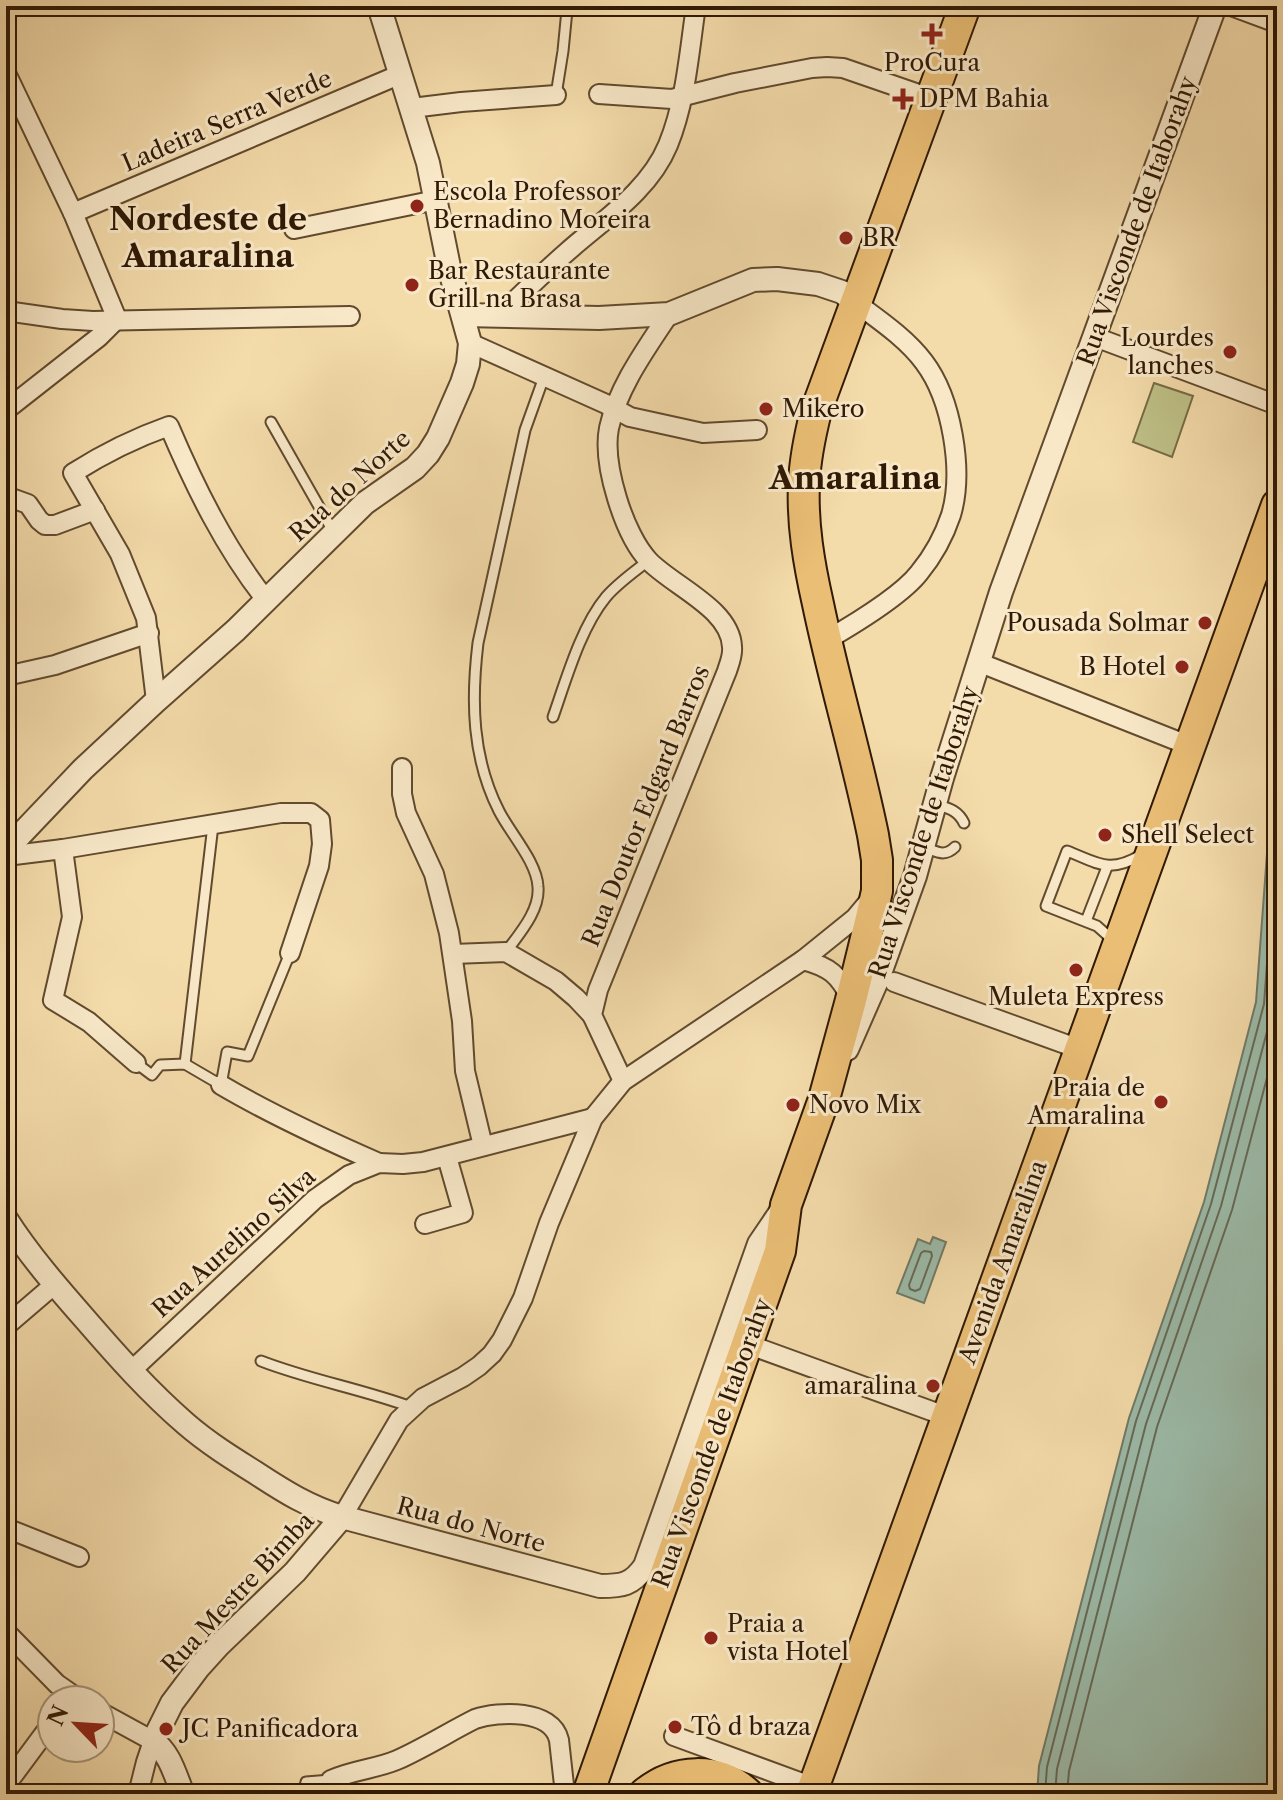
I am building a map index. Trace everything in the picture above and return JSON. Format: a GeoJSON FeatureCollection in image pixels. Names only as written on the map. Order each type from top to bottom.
{"type":"FeatureCollection","features":[{"type":"Feature","properties":{"kind":"main road"},"geometry":{"type":"LineString","coordinates":[[824,1099],[877,891],[877,860],[807,556],[804,482],[808,444],[816,411],[855,302],[965,6]]}},
{"type":"Feature","properties":{"kind":"main road","name":"Avenida Amaralina"},"geometry":{"type":"LineString","coordinates":[[812,1791],[1277,505]]}},
{"type":"Feature","properties":{"kind":"main road","name":"Rua Visconde de Itaborahy"},"geometry":{"type":"LineString","coordinates":[[588,1794],[780,1251],[786,1205],[824,1099]]}},
{"type":"Feature","properties":{"kind":"main road"},"geometry":{"type":"LineString","coordinates":[[644,1794],[668,1779],[698,1773],[714,1775],[748,1794]]}},
{"type":"Feature","properties":{"kind":"street","name":"Rua do Norte"},"geometry":{"type":"LineString","coordinates":[[6,853],[83,769],[208,655],[365,503],[415,468],[438,438],[462,383],[470,343],[449,267],[428,163],[379,6]]}},
{"type":"Feature","properties":{"kind":"street"},"geometry":{"type":"LineString","coordinates":[[500,315],[640,188],[655,168],[667,147],[684,97],[696,6]]}},
{"type":"Feature","properties":{"kind":"street","name":"Rua Visconde de Itaborahy"},"geometry":{"type":"LineString","coordinates":[[824,1099],[862,1019],[915,876],[1001,592],[1215,6]]}},
{"type":"Feature","properties":{"kind":"street"},"geometry":{"type":"LineString","coordinates":[[1231,6],[1277,23]]}},
{"type":"Feature","properties":{"kind":"street"},"geometry":{"type":"LineString","coordinates":[[599,94],[672,99],[735,83],[827,67],[857,72],[930,98]]}},
{"type":"Feature","properties":{"kind":"street"},"geometry":{"type":"LineString","coordinates":[[6,73],[73,213],[117,319]]}},
{"type":"Feature","properties":{"kind":"street","name":"Ladeira Serra Verde"},"geometry":{"type":"LineString","coordinates":[[73,213],[401,74]]}},
{"type":"Feature","properties":{"kind":"street"},"geometry":{"type":"LineString","coordinates":[[412,108],[556,95]]}},
{"type":"Feature","properties":{"kind":"street"},"geometry":{"type":"LineString","coordinates":[[294,229],[436,200]]}},
{"type":"Feature","properties":{"kind":"street"},"geometry":{"type":"LineString","coordinates":[[463,315],[599,318],[669,314],[753,280],[777,279],[818,284],[842,292],[906,343],[925,362],[940,389],[947,412],[953,438],[955,486],[952,512],[944,534],[917,576],[900,591],[825,641]]}},
{"type":"Feature","properties":{"kind":"street"},"geometry":{"type":"LineString","coordinates":[[6,311],[93,321],[350,316]]}},
{"type":"Feature","properties":{"kind":"street","name":"Rua Doutor Edgard Barros"},"geometry":{"type":"LineString","coordinates":[[592,1015],[598,990],[731,659],[732,647],[726,625],[648,561],[633,537],[611,478],[607,440],[615,409],[632,372],[669,314]]}},
{"type":"Feature","properties":{"kind":"street"},"geometry":{"type":"LineString","coordinates":[[6,410],[99,337],[117,319]]}},
{"type":"Feature","properties":{"kind":"street"},"geometry":{"type":"LineString","coordinates":[[1095,337],[1277,405]]}},
{"type":"Feature","properties":{"kind":"street"},"geometry":{"type":"LineString","coordinates":[[470,343],[630,417],[703,433],[757,430]]}},
{"type":"Feature","properties":{"kind":"street"},"geometry":{"type":"LineString","coordinates":[[156,701],[149,633],[135,586],[73,473],[122,445],[169,426],[202,498],[240,564],[266,600]]}},
{"type":"Feature","properties":{"kind":"street"},"geometry":{"type":"LineString","coordinates":[[6,496],[28,504],[45,525],[55,525],[95,510]]}},
{"type":"Feature","properties":{"kind":"street"},"geometry":{"type":"LineString","coordinates":[[6,676],[76,658],[149,633]]}},
{"type":"Feature","properties":{"kind":"street"},"geometry":{"type":"LineString","coordinates":[[978,662],[1190,746]]}},
{"type":"Feature","properties":{"kind":"street"},"geometry":{"type":"LineString","coordinates":[[402,768],[406,813],[434,874],[442,902],[453,954],[465,1071],[483,1146]]}},
{"type":"Feature","properties":{"kind":"street"},"geometry":{"type":"LineString","coordinates":[[6,853],[63,849],[281,813],[316,815],[320,820],[322,844],[319,866],[290,953]]}},
{"type":"Feature","properties":{"kind":"street"},"geometry":{"type":"LineString","coordinates":[[63,849],[72,917],[53,1000],[89,1022],[136,1063]]}},
{"type":"Feature","properties":{"kind":"street"},"geometry":{"type":"LineString","coordinates":[[342,1517],[399,1420],[423,1398],[479,1366],[502,1340],[523,1298],[549,1223],[593,1118],[623,1081],[803,960],[855,918],[877,891]]}},
{"type":"Feature","properties":{"kind":"street"},"geometry":{"type":"LineString","coordinates":[[453,954],[506,952],[556,981],[592,1015],[623,1081]]}},
{"type":"Feature","properties":{"kind":"street"},"geometry":{"type":"LineString","coordinates":[[803,960],[831,971],[839,978],[851,1000]]}},
{"type":"Feature","properties":{"kind":"street"},"geometry":{"type":"LineString","coordinates":[[894,982],[1079,1049]]}},
{"type":"Feature","properties":{"kind":"street","name":"Rua Aurelino Silva"},"geometry":{"type":"LineString","coordinates":[[221,1085],[261,1109],[379,1163]]}},
{"type":"Feature","properties":{"kind":"street","name":"Rua Aurelino Silva"},"geometry":{"type":"LineString","coordinates":[[131,1371],[315,1199],[349,1175],[379,1163],[413,1163],[447,1157],[593,1118]]}},
{"type":"Feature","properties":{"kind":"street"},"geometry":{"type":"LineString","coordinates":[[425,1224],[463,1213],[447,1157]]}},
{"type":"Feature","properties":{"kind":"street","name":"Rua do Norte"},"geometry":{"type":"LineString","coordinates":[[6,1219],[14,1248],[55,1284],[131,1371],[187,1425],[215,1447],[292,1497],[318,1510],[342,1517],[600,1586],[627,1584],[645,1566],[759,1244],[786,1205]]}},
{"type":"Feature","properties":{"kind":"street"},"geometry":{"type":"LineString","coordinates":[[6,1326],[55,1284]]}},
{"type":"Feature","properties":{"kind":"street"},"geometry":{"type":"LineString","coordinates":[[747,1344],[948,1417]]}},
{"type":"Feature","properties":{"kind":"street","name":"Rua Mestre Bimba"},"geometry":{"type":"LineString","coordinates":[[138,1794],[153,1741],[172,1703],[218,1646],[295,1572],[342,1517]]}},
{"type":"Feature","properties":{"kind":"street"},"geometry":{"type":"LineString","coordinates":[[6,1528],[79,1557]]}},
{"type":"Feature","properties":{"kind":"street"},"geometry":{"type":"LineString","coordinates":[[6,1632],[57,1684]]}},
{"type":"Feature","properties":{"kind":"street"},"geometry":{"type":"LineString","coordinates":[[331,1780],[346,1773],[398,1760],[475,1719],[502,1713],[545,1721],[558,1733],[565,1794]]}},
{"type":"Feature","properties":{"kind":"street"},"geometry":{"type":"LineString","coordinates":[[116,1721],[161,1747],[183,1794]]}},
{"type":"Feature","properties":{"kind":"street"},"geometry":{"type":"LineString","coordinates":[[674,1736],[812,1791]]}},
{"type":"Feature","properties":{"kind":"street"},"geometry":{"type":"LineString","coordinates":[[6,1785],[36,1745]]}},
{"type":"Feature","properties":{"kind":"lane"},"geometry":{"type":"LineString","coordinates":[[556,95],[567,10]]}},
{"type":"Feature","properties":{"kind":"lane"},"geometry":{"type":"LineString","coordinates":[[506,952],[531,914],[539,887],[529,862],[499,813],[484,779],[473,710],[474,677],[478,643],[525,430],[544,377]]}},
{"type":"Feature","properties":{"kind":"lane"},"geometry":{"type":"LineString","coordinates":[[271,422],[334,533]]}},
{"type":"Feature","properties":{"kind":"lane"},"geometry":{"type":"LineString","coordinates":[[553,717],[569,670],[598,608],[648,561]]}},
{"type":"Feature","properties":{"kind":"lane"},"geometry":{"type":"LineString","coordinates":[[935,804],[956,811],[964,823]]}},
{"type":"Feature","properties":{"kind":"lane"},"geometry":{"type":"LineString","coordinates":[[185,1064],[213,825]]}},
{"type":"Feature","properties":{"kind":"lane"},"geometry":{"type":"LineString","coordinates":[[923,847],[944,853],[955,847]]}},
{"type":"Feature","properties":{"kind":"lane"},"geometry":{"type":"LineString","coordinates":[[1118,944],[1097,926],[1046,906],[1067,851],[1107,867],[1119,866],[1153,847]]}},
{"type":"Feature","properties":{"kind":"lane"},"geometry":{"type":"LineString","coordinates":[[1086,921],[1107,867]]}},
{"type":"Feature","properties":{"kind":"lane"},"geometry":{"type":"LineString","coordinates":[[136,1063],[152,1075],[160,1065],[185,1064],[221,1085],[227,1052],[248,1056],[290,953]]}},
{"type":"Feature","properties":{"kind":"lane"},"geometry":{"type":"LineString","coordinates":[[261,1361],[411,1407]]}},
{"type":"Feature","properties":{"kind":"lane"},"geometry":{"type":"LineString","coordinates":[[303,1794],[306,1782],[331,1780]]}},
{"type":"Feature","properties":{"kind":"green space"},"geometry":{"type":"Polygon","coordinates":[[[1154,383],[1193,396],[1172,457],[1133,442],[1154,383]]]}},
{"type":"Feature","properties":{"kind":"water"},"geometry":{"type":"Polygon","coordinates":[[[1277,753],[1277,1794],[1037,1794],[1039,1766],[1129,1418],[1204,1202],[1256,1002],[1274,759],[1277,753]]]}},
{"type":"Feature","properties":{"kind":"water"},"geometry":{"type":"Polygon","coordinates":[[[933,1237],[946,1242],[924,1303],[897,1293],[918,1239],[930,1244],[933,1237]]]}},
{"type":"Feature","properties":{"kind":"place","name":"ProCura"},"geometry":{"type":"Point","coordinates":[932,34]}},
{"type":"Feature","properties":{"kind":"place","name":"DPM Bahia"},"geometry":{"type":"Point","coordinates":[903,99]}},
{"type":"Feature","properties":{"kind":"place","name":"Escola Professor Bernadino Moreira"},"geometry":{"type":"Point","coordinates":[417,206]}},
{"type":"Feature","properties":{"kind":"place","name":"BR"},"geometry":{"type":"Point","coordinates":[846,238]}},
{"type":"Feature","properties":{"kind":"place","name":"Bar Restaurante Grill na Brasa"},"geometry":{"type":"Point","coordinates":[412,285]}},
{"type":"Feature","properties":{"kind":"place","name":"Lourdes lanches"},"geometry":{"type":"Point","coordinates":[1230,352]}},
{"type":"Feature","properties":{"kind":"place","name":"Mikero"},"geometry":{"type":"Point","coordinates":[766,409]}},
{"type":"Feature","properties":{"kind":"place","name":"Pousada Solmar"},"geometry":{"type":"Point","coordinates":[1205,623]}},
{"type":"Feature","properties":{"kind":"place","name":"B Hotel"},"geometry":{"type":"Point","coordinates":[1182,667]}},
{"type":"Feature","properties":{"kind":"place","name":"Shell Select"},"geometry":{"type":"Point","coordinates":[1105,835]}},
{"type":"Feature","properties":{"kind":"place","name":"Muleta Express"},"geometry":{"type":"Point","coordinates":[1076,970]}},
{"type":"Feature","properties":{"kind":"place","name":"Praia de Amaralina"},"geometry":{"type":"Point","coordinates":[1161,1102]}},
{"type":"Feature","properties":{"kind":"place","name":"Novo Mix"},"geometry":{"type":"Point","coordinates":[793,1105]}},
{"type":"Feature","properties":{"kind":"place","name":"amaralina"},"geometry":{"type":"Point","coordinates":[933,1386]}},
{"type":"Feature","properties":{"kind":"place","name":"Praia a vista Hotel"},"geometry":{"type":"Point","coordinates":[711,1638]}},
{"type":"Feature","properties":{"kind":"place","name":"Tô d braza"},"geometry":{"type":"Point","coordinates":[675,1727]}},
{"type":"Feature","properties":{"kind":"place","name":"JC Panificadora"},"geometry":{"type":"Point","coordinates":[166,1729]}},
{"type":"Feature","properties":{"kind":"district","name":"Nordeste de Amaralina"},"geometry":{"type":"Point","coordinates":[208,238]}},
{"type":"Feature","properties":{"kind":"district","name":"Amaralina"},"geometry":{"type":"Point","coordinates":[855,478]}}]}
